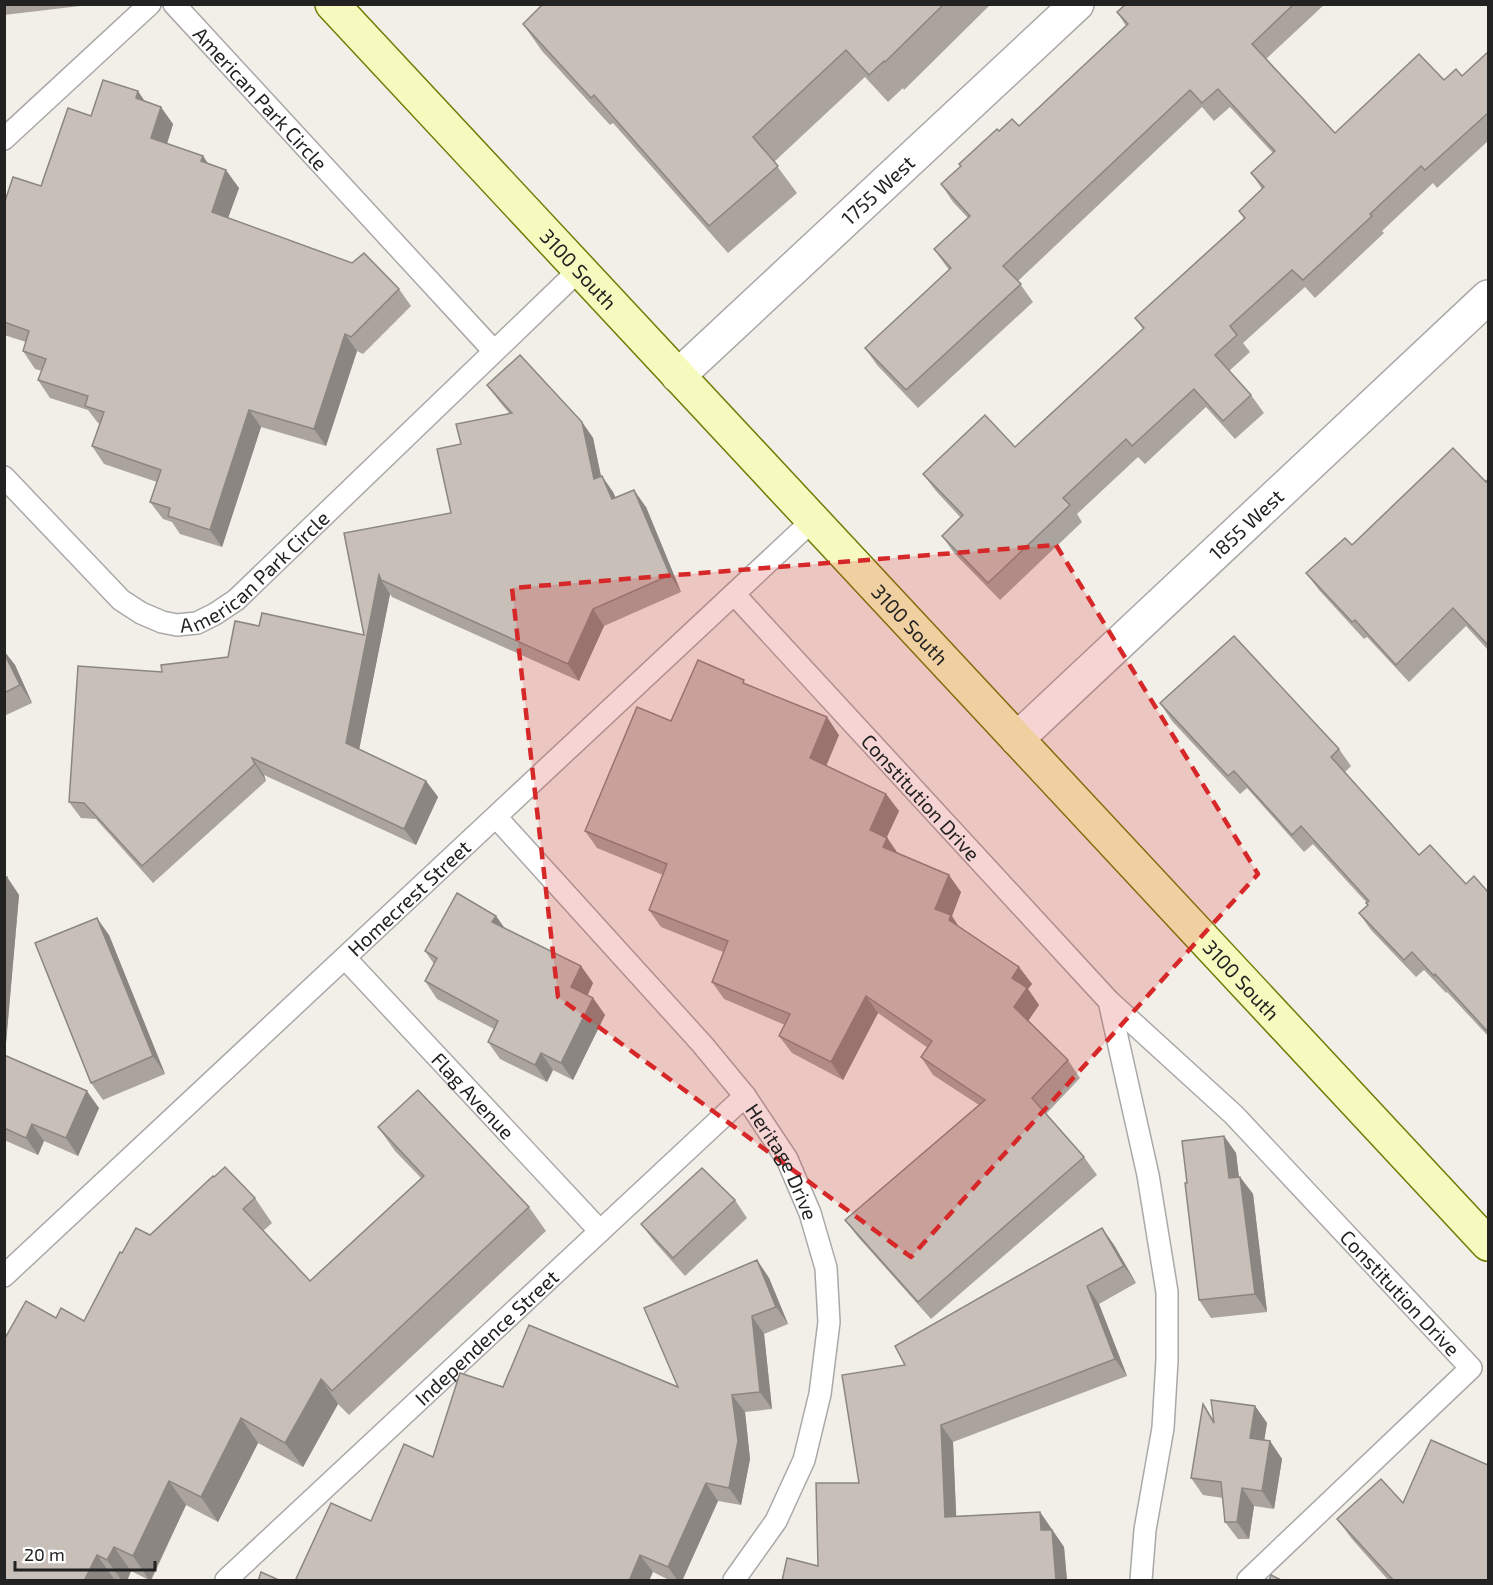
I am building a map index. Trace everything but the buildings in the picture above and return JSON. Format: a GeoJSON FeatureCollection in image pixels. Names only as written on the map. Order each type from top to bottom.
{"type":"FeatureCollection","features":[{"type":"Feature","properties":{"kind":"main road","name":"3100 South"},"geometry":{"type":"LineString","coordinates":[[332,4],[1488,1244]]}},
{"type":"Feature","properties":{"kind":"street","name":"1755 West"},"geometry":{"type":"LineString","coordinates":[[678,376],[1077,4]]}},
{"type":"Feature","properties":{"kind":"street","name":"1855 West"},"geometry":{"type":"LineString","coordinates":[[1017,739],[1484,310]]}},
{"type":"Feature","properties":{"kind":"lane"},"geometry":{"type":"LineString","coordinates":[[4,139],[150,4]]}},
{"type":"Feature","properties":{"kind":"lane","name":"American Park Circle"},"geometry":{"type":"LineString","coordinates":[[174,4],[494,350]]}},
{"type":"Feature","properties":{"kind":"lane","name":"American Park Circle"},"geometry":{"type":"LineString","coordinates":[[4,477],[121,600],[162,622],[177,625],[197,622],[215,614],[236,600],[579,270]]}},
{"type":"Feature","properties":{"kind":"lane","name":"Homecrest Street"},"geometry":{"type":"LineString","coordinates":[[4,1276],[813,520]]}},
{"type":"Feature","properties":{"kind":"lane","name":"Constitution Drive"},"geometry":{"type":"LineString","coordinates":[[734,594],[1109,1001],[1234,1115],[1471,1368],[1248,1581]]}},
{"type":"Feature","properties":{"kind":"lane","name":"Heritage Drive"},"geometry":{"type":"LineString","coordinates":[[495,817],[702,1044],[745,1096],[788,1159],[810,1212],[826,1268],[829,1322],[820,1394],[804,1460],[776,1521],[734,1581]]}},
{"type":"Feature","properties":{"kind":"lane","name":"Flag Avenue"},"geometry":{"type":"LineString","coordinates":[[345,958],[600,1231]]}},
{"type":"Feature","properties":{"kind":"lane"},"geometry":{"type":"LineString","coordinates":[[1109,1001],[1148,1175],[1167,1292],[1167,1360],[1163,1428],[1145,1530],[1141,1581]]}},
{"type":"Feature","properties":{"kind":"lane","name":"Independence Street"},"geometry":{"type":"LineString","coordinates":[[226,1581],[745,1096]]}},
{"type":"Feature","properties":{"kind":"highlighted area"},"geometry":{"type":"Polygon","coordinates":[[[1056,545],[1258,874],[911,1257],[558,997],[512,588],[1056,545]]]}}]}
